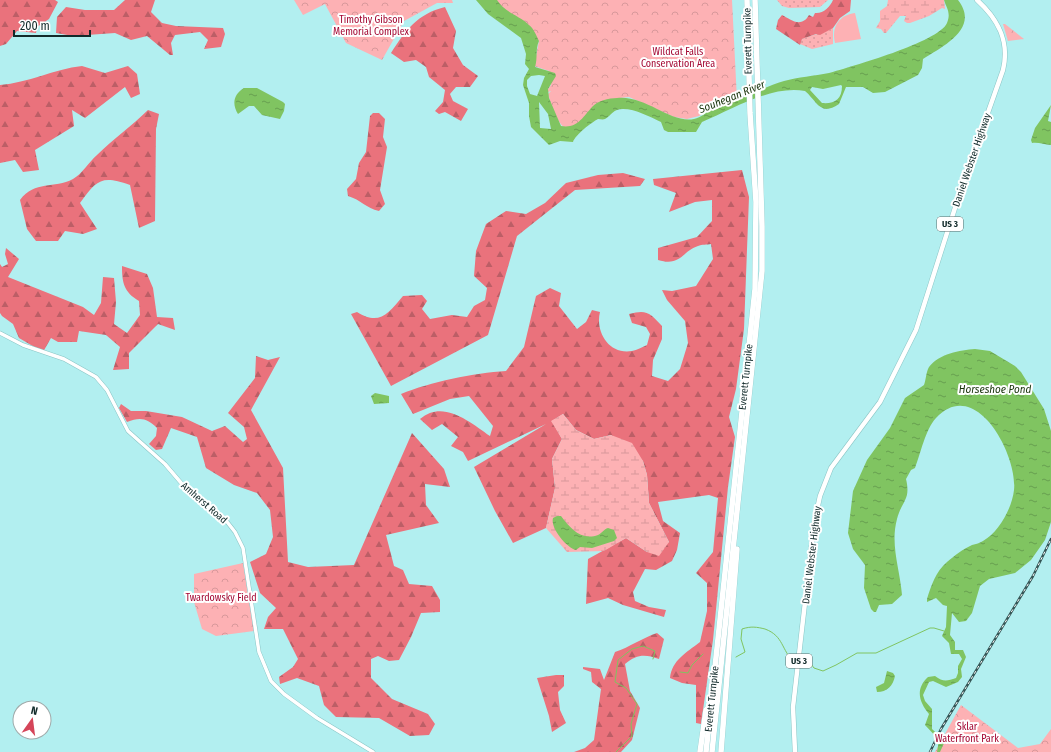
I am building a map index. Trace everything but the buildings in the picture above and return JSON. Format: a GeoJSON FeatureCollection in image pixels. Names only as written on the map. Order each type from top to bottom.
{"type":"FeatureCollection","features":[{"type":"Feature","properties":{"kind":"highway","name":"Everett Turnpike"},"geometry":{"type":"LineString","coordinates":[[706,752],[755,289],[756,202],[750,112],[747,0]]}},
{"type":"Feature","properties":{"kind":"highway","name":"Everett Turnpike"},"geometry":{"type":"LineString","coordinates":[[712,752],[762,271],[754,0]]}},
{"type":"Feature","properties":{"kind":"highway"},"geometry":{"type":"LineString","coordinates":[[721,752],[739,519],[737,510]]}},
{"type":"Feature","properties":{"kind":"highway"},"geometry":{"type":"LineString","coordinates":[[700,752],[706,710],[711,705]]}},
{"type":"Feature","properties":{"kind":"main road","name":"Daniel Webster Highway"},"geometry":{"type":"LineString","coordinates":[[795,752],[792,707],[814,524],[820,496],[834,463],[880,402],[916,330],[962,186],[1003,70],[1005,52],[1002,34],[994,18],[977,0]]}},
{"type":"Feature","properties":{"kind":"street","name":"Amherst Road"},"geometry":{"type":"LineString","coordinates":[[0,333],[23,345],[71,363],[96,377],[107,390],[128,431],[165,464],[188,491],[224,518],[238,537],[245,553],[259,652],[271,681],[284,694],[317,718],[373,752]]}},
{"type":"Feature","properties":{"kind":"green space"},"geometry":{"type":"Polygon","coordinates":[[[0,0],[55,0],[58,2],[49,19],[37,27],[36,33],[17,31],[6,44],[0,46],[0,0]]]}},
{"type":"Feature","properties":{"kind":"green space"},"geometry":{"type":"Polygon","coordinates":[[[125,0],[155,0],[151,12],[162,23],[176,26],[223,28],[225,34],[221,47],[204,49],[208,40],[200,32],[175,35],[171,43],[173,55],[170,55],[147,36],[131,40],[115,33],[73,36],[56,33],[57,17],[66,7],[85,10],[114,10],[125,0]]]}},
{"type":"Feature","properties":{"kind":"green space","name":"Timothy Gibson Memorial Complex"},"geometry":{"type":"Polygon","coordinates":[[[294,0],[452,0],[453,3],[437,3],[404,21],[382,60],[346,43],[325,4],[303,15],[294,0]]]}},
{"type":"Feature","properties":{"kind":"green space","name":"Wildcat Falls Conservation Area"},"geometry":{"type":"Polygon","coordinates":[[[496,0],[732,0],[737,100],[709,109],[699,116],[687,119],[674,117],[629,97],[620,98],[592,108],[581,121],[569,128],[565,128],[556,117],[548,94],[551,91],[548,92],[551,85],[549,71],[534,66],[539,41],[507,14],[496,0]]]}},
{"type":"Feature","properties":{"kind":"green space"},"geometry":{"type":"Polygon","coordinates":[[[777,0],[828,0],[820,7],[789,8],[782,6],[777,0]]]}},
{"type":"Feature","properties":{"kind":"green space"},"geometry":{"type":"Polygon","coordinates":[[[833,0],[851,0],[850,11],[840,18],[833,28],[820,35],[816,34],[802,39],[800,45],[776,29],[778,20],[782,15],[796,22],[803,21],[809,15],[813,17],[815,13],[826,10],[833,0]]]}},
{"type":"Feature","properties":{"kind":"green space"},"geometry":{"type":"Polygon","coordinates":[[[888,0],[944,0],[945,9],[942,8],[929,16],[910,23],[904,21],[906,16],[900,16],[886,33],[884,33],[881,29],[876,28],[880,21],[880,11],[887,6],[888,0]]]}},
{"type":"Feature","properties":{"kind":"green space"},"geometry":{"type":"Polygon","coordinates":[[[445,7],[456,31],[453,48],[463,65],[478,76],[470,87],[456,87],[450,94],[453,101],[468,109],[461,121],[445,112],[439,114],[435,111],[443,102],[445,90],[429,77],[426,67],[416,60],[404,62],[391,53],[413,24],[427,14],[445,7]]]}},
{"type":"Feature","properties":{"kind":"green space"},"geometry":{"type":"Polygon","coordinates":[[[855,13],[861,39],[835,43],[835,27],[845,16],[855,13]]]}},
{"type":"Feature","properties":{"kind":"green space"},"geometry":{"type":"Polygon","coordinates":[[[1003,24],[1005,24],[1024,39],[1008,41],[1003,24]]]}},
{"type":"Feature","properties":{"kind":"green space"},"geometry":{"type":"Polygon","coordinates":[[[833,28],[833,44],[812,49],[800,44],[802,39],[833,28]]]}},
{"type":"Feature","properties":{"kind":"green space"},"geometry":{"type":"Polygon","coordinates":[[[82,66],[105,73],[128,66],[137,74],[140,94],[131,98],[125,87],[85,118],[72,110],[74,126],[35,150],[39,170],[23,172],[15,160],[0,163],[0,85],[21,82],[61,70],[82,66]]]}},
{"type":"Feature","properties":{"kind":"green space"},"geometry":{"type":"Polygon","coordinates":[[[148,110],[159,114],[156,129],[155,221],[139,228],[130,185],[112,180],[106,180],[100,182],[91,189],[80,203],[97,229],[83,234],[65,231],[58,241],[36,241],[27,229],[20,200],[26,194],[38,187],[59,184],[76,177],[103,149],[136,122],[148,110]]]}},
{"type":"Feature","properties":{"kind":"green space"},"geometry":{"type":"Polygon","coordinates":[[[373,113],[379,113],[385,119],[383,137],[387,147],[380,190],[385,204],[379,211],[370,208],[348,196],[347,189],[356,179],[359,163],[366,152],[370,116],[373,113]]]}},
{"type":"Feature","properties":{"kind":"green space"},"geometry":{"type":"Polygon","coordinates":[[[742,170],[749,197],[744,329],[736,389],[729,417],[735,437],[728,487],[713,640],[701,724],[696,723],[696,685],[682,683],[670,678],[671,672],[680,657],[700,642],[707,611],[707,583],[696,573],[713,552],[718,498],[709,495],[658,502],[663,521],[680,533],[677,550],[672,561],[656,570],[645,569],[633,592],[635,601],[649,607],[666,610],[664,617],[623,605],[608,598],[586,604],[588,559],[626,538],[647,552],[669,542],[649,503],[647,475],[643,461],[611,435],[594,439],[576,430],[563,414],[552,421],[562,439],[552,459],[555,488],[546,528],[513,543],[495,511],[474,467],[546,424],[468,461],[463,452],[451,446],[458,437],[442,424],[432,430],[420,419],[429,413],[438,411],[447,412],[465,419],[490,436],[493,426],[469,396],[450,399],[413,414],[401,394],[452,379],[506,371],[524,347],[536,296],[550,288],[561,293],[559,306],[577,329],[586,322],[592,310],[600,312],[599,320],[602,334],[610,346],[624,351],[632,351],[647,345],[650,334],[646,327],[632,323],[629,314],[644,312],[651,315],[662,326],[662,339],[653,360],[652,376],[668,381],[680,369],[688,343],[685,321],[667,300],[662,290],[672,291],[696,286],[713,259],[711,244],[693,248],[681,258],[666,262],[658,260],[658,248],[697,237],[712,221],[712,200],[695,202],[669,212],[676,193],[654,185],[653,179],[742,170]]]}},
{"type":"Feature","properties":{"kind":"green space"},"geometry":{"type":"Polygon","coordinates":[[[623,173],[645,179],[640,186],[575,190],[517,236],[488,335],[391,386],[351,314],[357,312],[371,318],[377,318],[388,313],[403,296],[422,295],[427,301],[422,309],[430,319],[452,315],[467,317],[474,306],[485,300],[487,288],[474,276],[476,251],[486,224],[506,211],[526,214],[545,203],[566,183],[598,175],[623,173]]]}},
{"type":"Feature","properties":{"kind":"green space"},"geometry":{"type":"Polygon","coordinates":[[[6,248],[19,259],[8,277],[83,307],[94,315],[101,303],[103,277],[114,278],[116,302],[114,324],[127,333],[140,315],[139,301],[130,294],[123,282],[122,266],[147,274],[153,288],[157,317],[173,318],[175,330],[158,324],[129,353],[129,369],[113,370],[120,347],[106,335],[79,331],[77,342],[58,342],[51,338],[43,352],[19,338],[13,324],[0,313],[0,264],[2,267],[8,264],[5,254],[6,248]]]}},
{"type":"Feature","properties":{"kind":"green space"},"geometry":{"type":"Polygon","coordinates":[[[256,356],[268,360],[280,357],[251,410],[283,468],[288,562],[308,567],[354,565],[412,433],[444,469],[450,487],[425,484],[426,505],[439,523],[386,535],[394,566],[403,570],[409,584],[432,586],[440,600],[440,612],[421,613],[399,660],[389,661],[378,656],[371,659],[371,678],[392,699],[428,714],[435,724],[429,735],[410,736],[379,718],[336,717],[324,705],[319,686],[297,678],[280,684],[279,677],[293,667],[298,659],[283,629],[264,629],[268,617],[276,608],[260,593],[250,562],[266,554],[273,537],[270,510],[257,493],[234,485],[206,468],[197,437],[171,428],[162,449],[156,450],[149,444],[156,436],[157,428],[147,420],[143,419],[136,419],[127,422],[119,408],[121,404],[131,411],[146,411],[182,417],[212,431],[225,426],[243,442],[247,439],[244,427],[228,413],[255,378],[256,356]]]}},
{"type":"Feature","properties":{"kind":"green space"},"geometry":{"type":"Polygon","coordinates":[[[563,414],[576,430],[594,439],[611,435],[632,443],[643,461],[647,475],[649,503],[669,542],[659,556],[647,552],[626,538],[604,551],[567,552],[546,528],[555,488],[552,459],[562,439],[551,421],[563,414]]]}},
{"type":"Feature","properties":{"kind":"green space","name":"Twardowsky Field"},"geometry":{"type":"Polygon","coordinates":[[[243,563],[254,631],[216,636],[202,629],[194,602],[194,574],[243,563]]]}},
{"type":"Feature","properties":{"kind":"green space"},"geometry":{"type":"Polygon","coordinates":[[[657,633],[664,639],[659,659],[649,656],[641,656],[633,658],[625,664],[630,691],[640,708],[632,740],[621,752],[574,752],[585,748],[594,740],[601,689],[592,682],[591,672],[583,669],[583,667],[600,669],[604,680],[615,652],[657,633]]]}},
{"type":"Feature","properties":{"kind":"green space"},"geometry":{"type":"Polygon","coordinates":[[[564,675],[564,686],[558,692],[560,710],[566,723],[552,732],[549,716],[537,678],[564,675]]]}},
{"type":"Feature","properties":{"kind":"green space","name":"Sklar Waterfront Park"},"geometry":{"type":"Polygon","coordinates":[[[961,705],[1018,748],[1040,744],[1051,729],[1051,752],[935,752],[961,705]]]}},
{"type":"Feature","properties":{"kind":"water"},"geometry":{"type":"Polygon","coordinates":[[[476,0],[497,0],[504,8],[525,22],[535,32],[539,41],[535,67],[555,73],[556,76],[548,89],[549,98],[561,126],[571,126],[575,124],[597,103],[614,98],[628,98],[676,117],[694,119],[718,106],[778,83],[795,78],[829,73],[912,46],[928,38],[947,23],[949,14],[944,0],[958,0],[964,10],[965,19],[962,28],[957,35],[923,59],[922,68],[918,75],[885,92],[873,93],[863,87],[846,87],[839,104],[833,108],[827,109],[819,106],[805,91],[779,91],[752,99],[702,122],[696,132],[668,132],[664,130],[661,122],[633,110],[620,109],[605,119],[598,119],[592,123],[580,132],[573,142],[560,141],[549,145],[531,127],[529,103],[523,85],[524,78],[529,69],[525,64],[526,54],[521,38],[488,14],[476,0]],[[531,76],[527,80],[527,86],[530,94],[537,96],[545,76],[531,76]],[[841,85],[823,89],[812,87],[810,90],[822,103],[830,103],[839,98],[842,91],[842,86],[841,85]],[[539,102],[540,128],[551,129],[548,114],[539,102]]]}},
{"type":"Feature","properties":{"kind":"water"},"geometry":{"type":"Polygon","coordinates":[[[244,88],[257,88],[283,102],[285,104],[284,111],[280,119],[262,115],[254,106],[249,106],[238,114],[234,103],[240,91],[244,88]]]}},
{"type":"Feature","properties":{"kind":"water"},"geometry":{"type":"Polygon","coordinates":[[[1051,105],[1048,121],[1051,122],[1051,145],[1032,143],[1031,140],[1035,128],[1051,105]]]}},
{"type":"Feature","properties":{"kind":"water","name":"Horseshoe Pond"},"geometry":{"type":"Polygon","coordinates":[[[975,349],[990,351],[1015,366],[1021,372],[1044,409],[1051,431],[1051,522],[1045,540],[1031,560],[1015,573],[989,579],[980,586],[972,613],[966,621],[959,622],[952,613],[950,635],[955,642],[955,650],[963,650],[966,657],[961,669],[962,677],[958,682],[946,687],[933,681],[929,682],[923,695],[925,701],[932,709],[932,729],[945,741],[940,752],[937,752],[939,740],[925,725],[929,714],[921,700],[921,686],[928,677],[935,676],[945,680],[956,678],[958,666],[962,659],[959,654],[951,654],[949,643],[942,636],[946,627],[947,606],[943,605],[936,598],[927,602],[927,599],[934,579],[943,566],[962,551],[972,545],[982,542],[989,537],[1004,519],[1011,504],[1014,490],[1013,475],[1009,458],[1002,441],[992,425],[979,413],[966,406],[951,407],[936,418],[932,423],[926,435],[915,468],[911,470],[906,479],[907,496],[899,513],[895,529],[895,548],[902,595],[892,604],[879,605],[876,612],[871,609],[864,588],[865,565],[853,549],[848,533],[853,491],[867,460],[890,428],[905,398],[924,385],[929,367],[938,359],[963,350],[975,349]]]}},
{"type":"Feature","properties":{"kind":"water"},"geometry":{"type":"Polygon","coordinates":[[[375,393],[389,396],[389,403],[374,404],[371,396],[375,393]]]}},
{"type":"Feature","properties":{"kind":"water"},"geometry":{"type":"Polygon","coordinates":[[[561,516],[572,529],[581,535],[598,535],[608,528],[614,530],[617,538],[614,541],[592,548],[580,547],[576,550],[564,542],[554,527],[553,518],[561,516]]]}},
{"type":"Feature","properties":{"kind":"water"},"geometry":{"type":"Polygon","coordinates":[[[887,671],[893,673],[895,676],[893,683],[887,690],[877,692],[876,687],[884,683],[887,671]]]}},
{"type":"Feature","properties":{"kind":"waterway"},"geometry":{"type":"LineString","coordinates":[[736,657],[745,652],[741,639],[742,629],[757,627],[765,629],[776,635],[794,662]]}},
{"type":"Feature","properties":{"kind":"waterway"},"geometry":{"type":"LineString","coordinates":[[804,664],[811,664],[814,668],[823,671],[857,653],[876,653],[930,628],[944,631]]}},
{"type":"Feature","properties":{"kind":"waterway"},"geometry":{"type":"LineString","coordinates":[[616,752],[632,736],[631,724],[637,704],[626,688],[615,682],[618,660],[632,649],[643,646],[655,651],[653,659]]}},
{"type":"Feature","properties":{"kind":"waterway"},"geometry":{"type":"LineString","coordinates":[[680,672],[688,673],[692,665],[703,654]]}},
{"type":"Feature","properties":{"kind":"railway"},"geometry":{"type":"LineString","coordinates":[[930,752],[941,729],[1033,576],[1051,539]]}},
{"type":"Feature","properties":{"kind":"water label","name":"Souhegan River"},"geometry":{"type":"Point","coordinates":[732,97]}}]}
